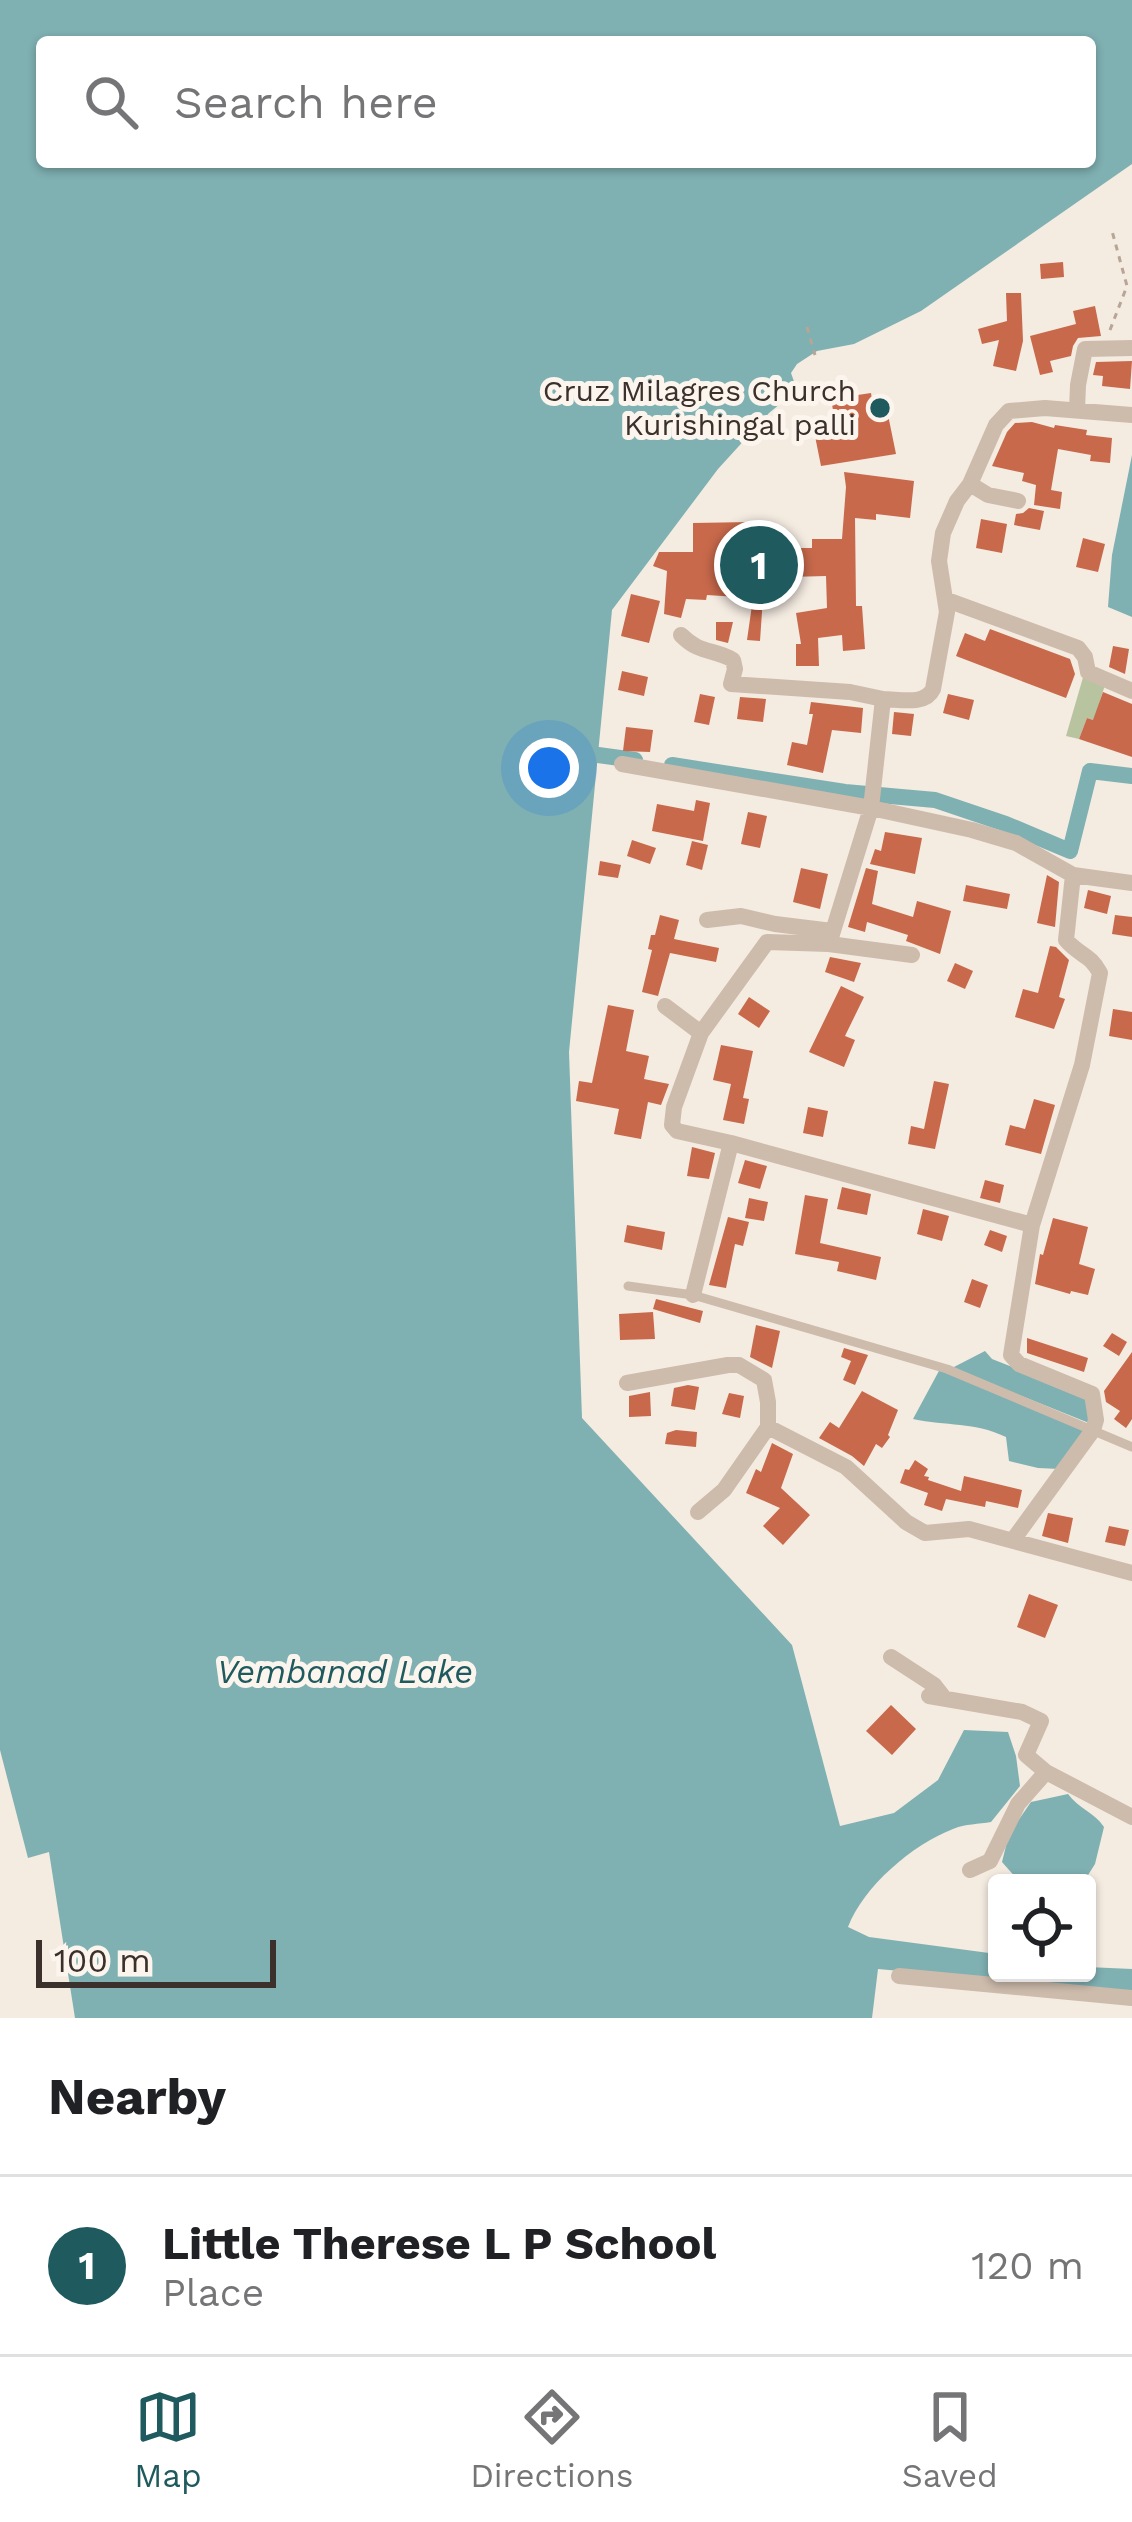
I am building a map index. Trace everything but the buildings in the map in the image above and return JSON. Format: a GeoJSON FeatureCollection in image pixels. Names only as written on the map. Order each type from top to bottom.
{"type":"FeatureCollection","features":[{"type":"Feature","properties":{"kind":"street"},"geometry":{"type":"LineString","coordinates":[[1077,410],[1085,349],[1132,348]]}},
{"type":"Feature","properties":{"kind":"street"},"geometry":{"type":"LineString","coordinates":[[681,635],[693,647],[733,660],[731,684],[924,700],[930,696],[947,600],[939,561],[943,533],[996,425],[1009,411],[1045,407],[1132,415]]}},
{"type":"Feature","properties":{"kind":"street"},"geometry":{"type":"LineString","coordinates":[[970,484],[988,495],[1018,501]]}},
{"type":"Feature","properties":{"kind":"street"},"geometry":{"type":"LineString","coordinates":[[947,600],[1078,648],[1088,672],[1132,691]]}},
{"type":"Feature","properties":{"kind":"street"},"geometry":{"type":"LineString","coordinates":[[830,938],[872,800],[883,699]]}},
{"type":"Feature","properties":{"kind":"street"},"geometry":{"type":"LineString","coordinates":[[622,764],[872,800],[1016,843],[1073,875],[1132,883]]}},
{"type":"Feature","properties":{"kind":"street"},"geometry":{"type":"LineString","coordinates":[[1013,1540],[1096,1420],[1092,1394],[1019,1364],[1011,1355],[1032,1225],[1082,1065],[1100,973],[1093,959],[1066,940],[1073,875]]}},
{"type":"Feature","properties":{"kind":"street"},"geometry":{"type":"LineString","coordinates":[[707,920],[741,916],[912,955]]}},
{"type":"Feature","properties":{"kind":"street"},"geometry":{"type":"LineString","coordinates":[[830,938],[766,942],[701,1034],[672,1125],[677,1131],[1032,1225]]}},
{"type":"Feature","properties":{"kind":"street"},"geometry":{"type":"LineString","coordinates":[[665,1006],[701,1034]]}},
{"type":"Feature","properties":{"kind":"street"},"geometry":{"type":"LineString","coordinates":[[693,1295],[731,1143]]}},
{"type":"Feature","properties":{"kind":"street"},"geometry":{"type":"LineString","coordinates":[[628,1383],[739,1365],[764,1380],[768,1427],[724,1490],[698,1512]]}},
{"type":"Feature","properties":{"kind":"street"},"geometry":{"type":"LineString","coordinates":[[768,1427],[846,1467],[906,1522],[925,1533],[969,1529],[1132,1574]]}},
{"type":"Feature","properties":{"kind":"street"},"geometry":{"type":"LineString","coordinates":[[891,1657],[934,1685],[937,1697],[1022,1712],[1041,1721],[1026,1755],[1046,1772],[1132,1817]]}},
{"type":"Feature","properties":{"kind":"street"},"geometry":{"type":"LineString","coordinates":[[970,1870],[990,1861],[1018,1804],[1046,1772]]}},
{"type":"Feature","properties":{"kind":"street"},"geometry":{"type":"LineString","coordinates":[[899,1976],[1132,1997]]}},
{"type":"Feature","properties":{"kind":"lane"},"geometry":{"type":"LineString","coordinates":[[628,1286],[693,1295],[947,1369],[1132,1447]]}},
{"type":"Feature","properties":{"kind":"path"},"geometry":{"type":"LineString","coordinates":[[1102,349],[1127,286],[1112,231]]}},
{"type":"Feature","properties":{"kind":"path"},"geometry":{"type":"LineString","coordinates":[[807,327],[814,355]]}},
{"type":"Feature","properties":{"kind":"green space"},"geometry":{"type":"Polygon","coordinates":[[[1084,674],[1105,685],[1099,704],[1104,724],[1087,718],[1079,739],[1066,736],[1084,674]]]}},
{"type":"Feature","properties":{"kind":"water","name":"Vembanad Lake"},"geometry":{"type":"Polygon","coordinates":[[[0,0],[1132,0],[1132,164],[921,311],[854,344],[817,351],[797,364],[791,373],[797,390],[718,469],[612,610],[569,1052],[582,1418],[792,1645],[840,1826],[894,1813],[938,1780],[964,1730],[1008,1732],[1020,1786],[991,1822],[953,1829],[906,1856],[877,1882],[848,1927],[869,1937],[988,1953],[988,1979],[878,1969],[872,2018],[75,2018],[49,1852],[28,1858],[0,1750],[0,0]]]}},
{"type":"Feature","properties":{"kind":"water"},"geometry":{"type":"Polygon","coordinates":[[[1132,455],[1132,617],[1108,607],[1112,555],[1132,455]]]}},
{"type":"Feature","properties":{"kind":"water"},"geometry":{"type":"Polygon","coordinates":[[[985,1351],[992,1359],[1087,1396],[1089,1423],[952,1368],[985,1351]]]}},
{"type":"Feature","properties":{"kind":"water"},"geometry":{"type":"Polygon","coordinates":[[[940,1369],[1084,1430],[1060,1469],[1009,1461],[1006,1437],[913,1419],[940,1369]]]}},
{"type":"Feature","properties":{"kind":"water"},"geometry":{"type":"Polygon","coordinates":[[[1068,1794],[1096,1817],[1104,1827],[1089,1874],[1013,1874],[1002,1862],[1009,1834],[1031,1802],[1068,1794]]]}},
{"type":"Feature","properties":{"kind":"water","name":"Vembanad Lake"},"geometry":{"type":"Polygon","coordinates":[[[1096,1967],[1132,1969],[1132,1992],[1022,1982],[1096,1982],[1096,1967]]]}},
{"type":"Feature","properties":{"kind":"waterway"},"geometry":{"type":"LineString","coordinates":[[598,755],[635,760]]}},
{"type":"Feature","properties":{"kind":"waterway"},"geometry":{"type":"LineString","coordinates":[[672,765],[845,792],[935,800],[1070,851],[1090,771],[1132,776]]}},
{"type":"Feature","properties":{"kind":"place","name":"Cruz Milagres Church Kurishingal palli"},"geometry":{"type":"Point","coordinates":[880,408]}},
{"type":"Feature","properties":{"kind":"place","name":"Little Therese L P School"},"geometry":{"type":"Point","coordinates":[759,565]}}]}
